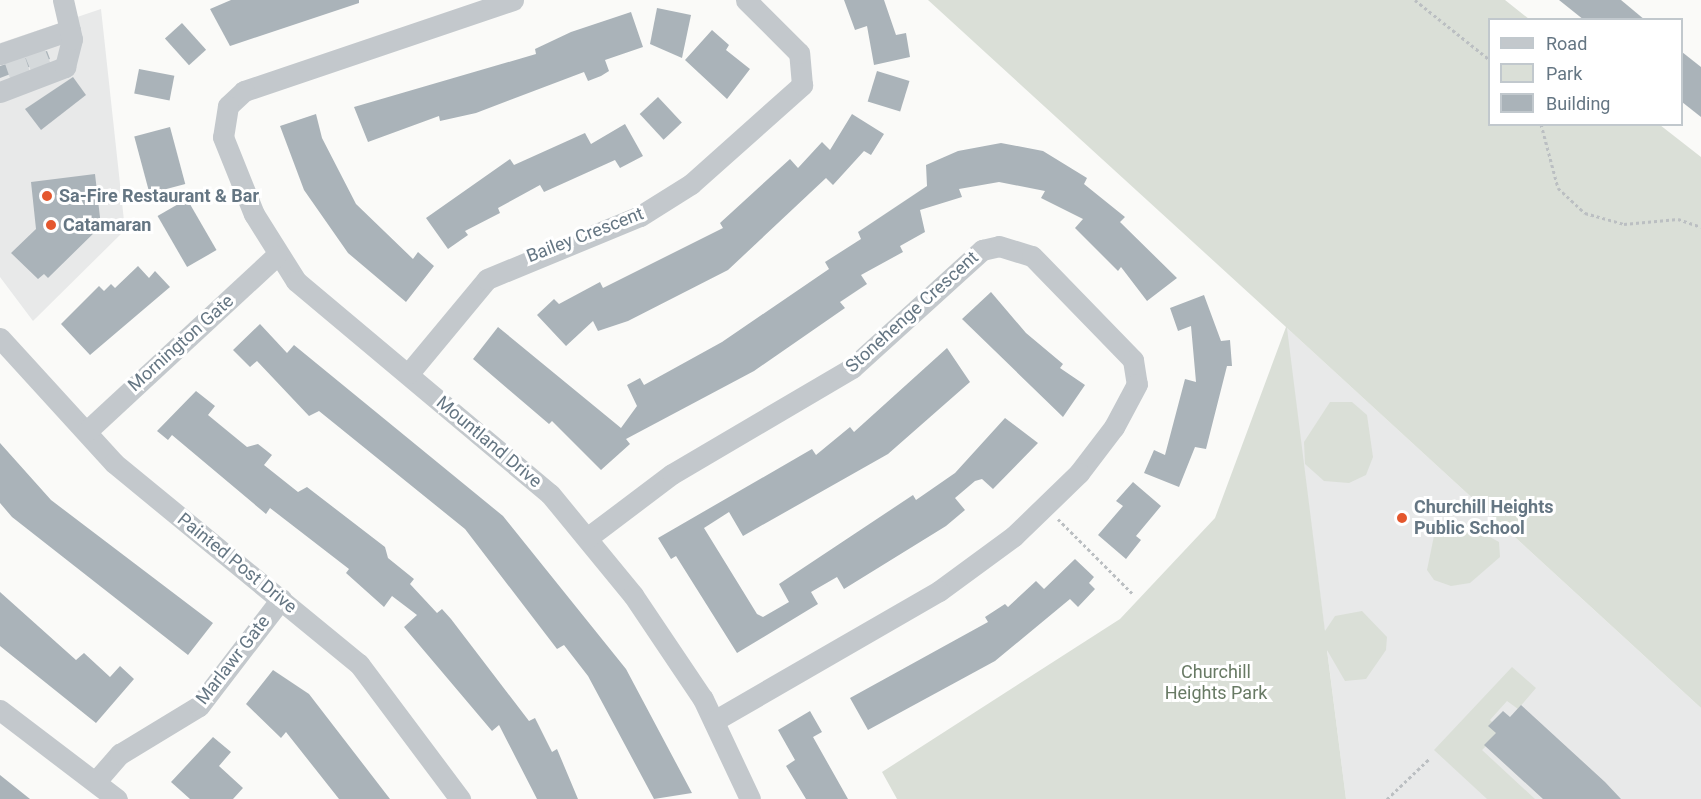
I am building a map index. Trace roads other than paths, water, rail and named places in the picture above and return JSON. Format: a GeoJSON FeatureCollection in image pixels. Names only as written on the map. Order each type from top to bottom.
{"type":"FeatureCollection","features":[{"type":"Feature","properties":{"kind":"street"},"geometry":{"type":"LineString","coordinates":[[0,91],[43,72],[65,67],[70,30],[63,0]]}},
{"type":"Feature","properties":{"kind":"street","name":"Mountland Drive"},"geometry":{"type":"LineString","coordinates":[[513,0],[258,85],[228,106],[224,137],[242,191],[276,256],[312,298],[409,373],[550,494],[587,538],[667,641],[714,721],[750,799]]}},
{"type":"Feature","properties":{"kind":"street","name":"Bailey Crescent"},"geometry":{"type":"LineString","coordinates":[[409,373],[487,279],[640,216],[691,184],[802,85],[799,53],[746,0]]}},
{"type":"Feature","properties":{"kind":"street"},"geometry":{"type":"LineString","coordinates":[[8,54],[33,47],[70,30]]}},
{"type":"Feature","properties":{"kind":"street","name":"Stonehenge Crescent"},"geometry":{"type":"LineString","coordinates":[[587,538],[672,474],[852,368],[963,261],[999,246],[1032,256],[1114,336],[1133,360],[1137,384],[1097,450],[1046,507],[939,591],[714,721]]}},
{"type":"Feature","properties":{"kind":"street","name":"Mornington Gate"},"geometry":{"type":"LineString","coordinates":[[87,431],[276,256]]}},
{"type":"Feature","properties":{"kind":"street","name":"Painted Post Drive"},"geometry":{"type":"LineString","coordinates":[[0,338],[114,463],[281,599],[377,683],[460,799]]}},
{"type":"Feature","properties":{"kind":"street","name":"Marlawr Gate"},"geometry":{"type":"LineString","coordinates":[[97,780],[120,754],[199,706],[281,599]]}},
{"type":"Feature","properties":{"kind":"street"},"geometry":{"type":"LineString","coordinates":[[0,711],[97,780],[117,799]]}},
{"type":"Feature","properties":{"kind":"tunnel"},"geometry":{"type":"LineString","coordinates":[[34,50],[42,70]]}},
{"type":"Feature","properties":{"kind":"tunnel"},"geometry":{"type":"LineString","coordinates":[[14,57],[21,77]]}},
{"type":"Feature","properties":{"kind":"place","name":"Sa-Fire Restaurant & Bar"},"geometry":{"type":"Point","coordinates":[47,196]}},
{"type":"Feature","properties":{"kind":"place","name":"Catamaran"},"geometry":{"type":"Point","coordinates":[51,225]}},
{"type":"Feature","properties":{"kind":"place","name":"Churchill Heights Public School"},"geometry":{"type":"Point","coordinates":[1402,518]}},
{"type":"Feature","properties":{"kind":"park label","name":"Churchill Heights Park"},"geometry":{"type":"Point","coordinates":[1216,683]}}]}
